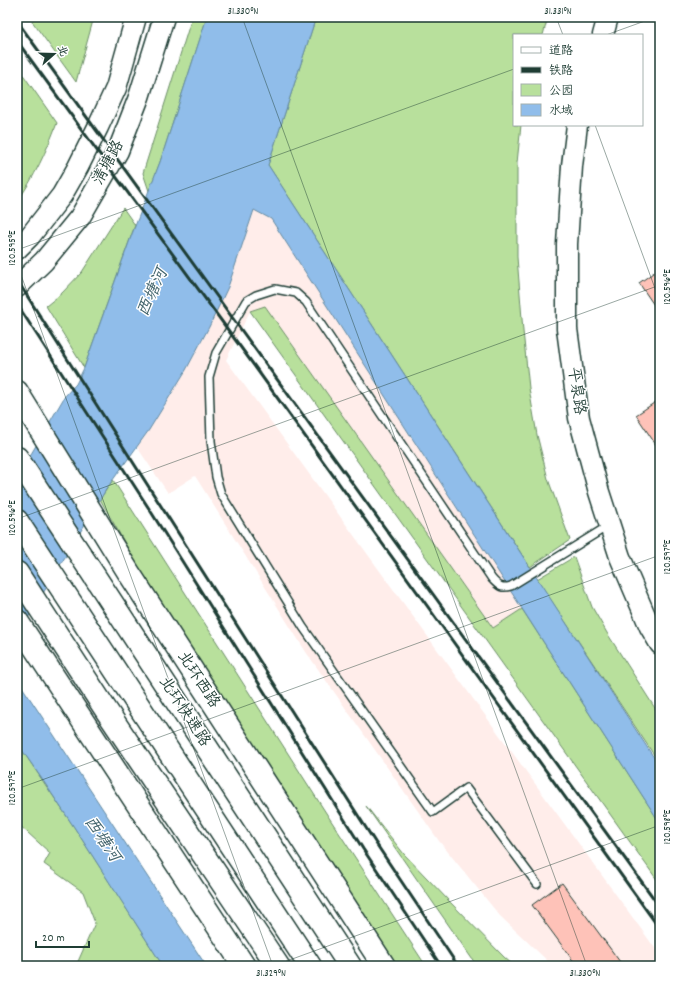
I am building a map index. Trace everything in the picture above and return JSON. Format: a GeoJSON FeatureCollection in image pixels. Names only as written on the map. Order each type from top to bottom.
{"type":"FeatureCollection","features":[{"type":"Feature","properties":{"kind":"main road","name":"清塘路"},"geometry":{"type":"LineString","coordinates":[[17,249],[30,236],[62,195],[78,167],[116,88],[136,17]]}},
{"type":"Feature","properties":{"kind":"main road","name":"清塘路"},"geometry":{"type":"LineString","coordinates":[[17,287],[44,262],[80,217],[118,151],[139,97],[164,17]]}},
{"type":"Feature","properties":{"kind":"main road"},"geometry":{"type":"LineString","coordinates":[[603,34],[608,17]]}},
{"type":"Feature","properties":{"kind":"main road","name":"平泉路"},"geometry":{"type":"LineString","coordinates":[[577,126],[572,166],[567,244],[567,329],[579,418],[599,492],[620,557],[650,627],[660,644]]}},
{"type":"Feature","properties":{"kind":"main road","name":"北环西路"},"geometry":{"type":"LineString","coordinates":[[17,392],[129,573],[384,966]]}},
{"type":"Feature","properties":{"kind":"main road","name":"北环快速路"},"geometry":{"type":"LineString","coordinates":[[17,458],[350,966]]}},
{"type":"Feature","properties":{"kind":"main road"},"geometry":{"type":"LineString","coordinates":[[17,521],[310,966]]}},
{"type":"Feature","properties":{"kind":"main road"},"geometry":{"type":"LineString","coordinates":[[17,573],[106,710],[278,966]]}},
{"type":"Feature","properties":{"kind":"main road"},"geometry":{"type":"LineString","coordinates":[[17,621],[244,966]]}},
{"type":"Feature","properties":{"kind":"lane"},"geometry":{"type":"LineString","coordinates":[[537,884],[466,788],[434,812],[303,627],[221,494],[216,477],[211,441],[209,377],[216,353],[246,301],[256,295],[275,289],[296,293],[306,302],[487,573],[499,586],[505,588],[511,586],[610,525]]}},
{"type":"Feature","properties":{"kind":"shaded area"},"geometry":{"type":"Polygon","coordinates":[[[254,209],[271,218],[522,609],[493,628],[265,307],[250,311],[226,360],[660,955],[660,966],[553,966],[500,916],[439,841],[306,652],[195,476],[168,493],[137,447],[186,370],[209,327],[228,287],[254,209]]]}},
{"type":"Feature","properties":{"kind":"green space"},"geometry":{"type":"Polygon","coordinates":[[[29,17],[94,17],[76,82],[29,17]]]}},
{"type":"Feature","properties":{"kind":"green space"},"geometry":{"type":"Polygon","coordinates":[[[192,17],[207,17],[160,162],[149,191],[143,173],[192,17]]]}},
{"type":"Feature","properties":{"kind":"green space"},"geometry":{"type":"Polygon","coordinates":[[[316,17],[548,17],[543,34],[513,34],[513,126],[521,126],[517,163],[517,257],[529,388],[537,435],[548,479],[570,540],[530,567],[268,165],[316,17]]]}},
{"type":"Feature","properties":{"kind":"green space"},"geometry":{"type":"Polygon","coordinates":[[[17,66],[57,123],[40,164],[17,202],[17,66]]]}},
{"type":"Feature","properties":{"kind":"green space"},"geometry":{"type":"Polygon","coordinates":[[[123,208],[135,225],[84,368],[46,306],[62,293],[82,272],[123,208]]]}},
{"type":"Feature","properties":{"kind":"green space"},"geometry":{"type":"Polygon","coordinates":[[[265,306],[493,628],[522,609],[660,823],[660,884],[250,311],[265,306]]]}},
{"type":"Feature","properties":{"kind":"green space"},"geometry":{"type":"Polygon","coordinates":[[[113,480],[426,966],[396,966],[153,593],[100,499],[113,480]]]}},
{"type":"Feature","properties":{"kind":"green space"},"geometry":{"type":"Polygon","coordinates":[[[574,557],[592,607],[660,716],[660,764],[537,579],[574,557]]]}},
{"type":"Feature","properties":{"kind":"green space"},"geometry":{"type":"Polygon","coordinates":[[[22,750],[74,827],[163,966],[76,966],[95,923],[83,892],[44,864],[50,853],[17,823],[17,755],[22,750]]]}},
{"type":"Feature","properties":{"kind":"green space"},"geometry":{"type":"Polygon","coordinates":[[[366,806],[404,854],[514,966],[477,966],[366,806]]]}},
{"type":"Feature","properties":{"kind":"water","name":"西塘河"},"geometry":{"type":"Polygon","coordinates":[[[207,17],[316,17],[268,165],[660,767],[660,823],[271,219],[254,210],[228,287],[186,370],[149,430],[107,488],[17,636],[17,478],[65,396],[76,384],[84,368],[132,234],[160,162],[207,17]]]}},
{"type":"Feature","properties":{"kind":"water","name":"西塘河"},"geometry":{"type":"Polygon","coordinates":[[[17,679],[206,966],[163,966],[74,827],[22,750],[17,745],[17,679]]]}},
{"type":"Feature","properties":{"kind":"building"},"geometry":{"type":"Polygon","coordinates":[[[660,268],[660,314],[639,283],[660,268]]]}},
{"type":"Feature","properties":{"kind":"building"},"geometry":{"type":"Polygon","coordinates":[[[660,399],[660,451],[636,415],[660,399]]]}},
{"type":"Feature","properties":{"kind":"building"},"geometry":{"type":"Polygon","coordinates":[[[562,883],[623,966],[577,966],[532,905],[562,883]]]}},
{"type":"Feature","properties":{"kind":"railway"},"geometry":{"type":"LineString","coordinates":[[17,21],[660,907]]}},
{"type":"Feature","properties":{"kind":"railway"},"geometry":{"type":"LineString","coordinates":[[17,41],[250,360],[660,929]]}},
{"type":"Feature","properties":{"kind":"railway"},"geometry":{"type":"LineString","coordinates":[[17,280],[375,842],[458,966]]}},
{"type":"Feature","properties":{"kind":"railway"},"geometry":{"type":"LineString","coordinates":[[17,304],[148,507],[363,849],[441,966]]}}]}
